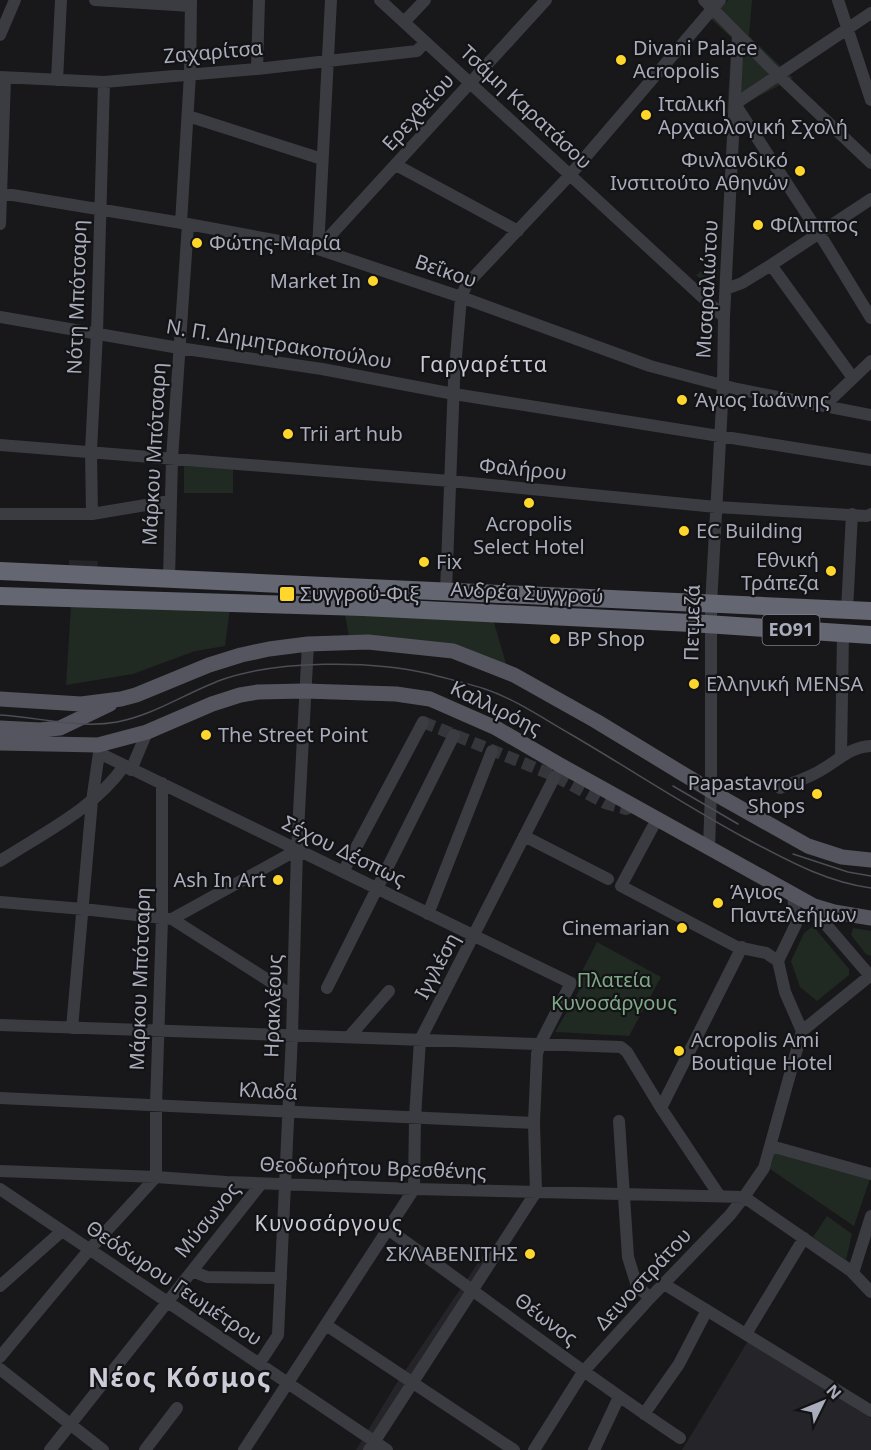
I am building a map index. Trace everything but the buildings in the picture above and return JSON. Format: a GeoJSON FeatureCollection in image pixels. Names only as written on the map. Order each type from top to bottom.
{"type":"FeatureCollection","features":[{"type":"Feature","properties":{"kind":"highway","name":"Ανδρέα Συγγρού"},"geometry":{"type":"LineString","coordinates":[[0,571],[871,611]]}},
{"type":"Feature","properties":{"kind":"highway","name":"Ανδρέα Συγγρού"},"geometry":{"type":"LineString","coordinates":[[0,596],[333,605],[711,624],[871,635]]}},
{"type":"Feature","properties":{"kind":"main road","name":"Καλλιρόης"},"geometry":{"type":"LineString","coordinates":[[0,699],[81,704],[121,699],[241,655],[308,644],[368,642],[432,648],[471,657],[514,675],[808,846],[842,857],[871,860]]}},
{"type":"Feature","properties":{"kind":"main road","name":"Καλλιρόης"},"geometry":{"type":"LineString","coordinates":[[0,743],[99,749],[147,732],[212,704],[258,692],[396,694],[430,699],[496,728],[814,906],[871,918]]}},
{"type":"Feature","properties":{"kind":"main road"},"geometry":{"type":"LineString","coordinates":[[0,728],[40,730],[60,728],[121,699]]}},
{"type":"Feature","properties":{"kind":"street"},"geometry":{"type":"LineString","coordinates":[[0,35],[15,0]]}},
{"type":"Feature","properties":{"kind":"street"},"geometry":{"type":"LineString","coordinates":[[57,80],[60,0]]}},
{"type":"Feature","properties":{"kind":"street"},"geometry":{"type":"LineString","coordinates":[[95,0],[191,3]]}},
{"type":"Feature","properties":{"kind":"street"},"geometry":{"type":"LineString","coordinates":[[257,69],[259,0]]}},
{"type":"Feature","properties":{"kind":"street"},"geometry":{"type":"LineString","coordinates":[[318,249],[331,0]]}},
{"type":"Feature","properties":{"kind":"street","name":"Τσάμη Καρατάσου"},"geometry":{"type":"LineString","coordinates":[[380,0],[724,317]]}},
{"type":"Feature","properties":{"kind":"street"},"geometry":{"type":"LineString","coordinates":[[404,22],[425,0]]}},
{"type":"Feature","properties":{"kind":"street","name":"Ερεχθείου"},"geometry":{"type":"LineString","coordinates":[[318,249],[546,0]]}},
{"type":"Feature","properties":{"kind":"street"},"geometry":{"type":"LineString","coordinates":[[704,0],[716,5],[738,36],[871,162]]}},
{"type":"Feature","properties":{"kind":"street"},"geometry":{"type":"LineString","coordinates":[[838,0],[871,100]]}},
{"type":"Feature","properties":{"kind":"street","name":"Μάρκου Μπότσαρη"},"geometry":{"type":"LineString","coordinates":[[169,579],[170,501],[185,223],[191,3]]}},
{"type":"Feature","properties":{"kind":"street"},"geometry":{"type":"LineString","coordinates":[[446,591],[454,394],[461,297],[467,284],[570,175],[716,5]]}},
{"type":"Feature","properties":{"kind":"street"},"geometry":{"type":"LineString","coordinates":[[871,13],[735,104],[871,318]]}},
{"type":"Feature","properties":{"kind":"street","name":"Μισαραλιώτου"},"geometry":{"type":"LineString","coordinates":[[720,435],[738,36]]}},
{"type":"Feature","properties":{"kind":"street","name":"Ζαχαρίτσα"},"geometry":{"type":"LineString","coordinates":[[2,78],[104,82],[257,69],[417,51],[425,42]]}},
{"type":"Feature","properties":{"kind":"street"},"geometry":{"type":"LineString","coordinates":[[0,224],[2,78]]}},
{"type":"Feature","properties":{"kind":"street","name":"Νότη Μπότσαρη"},"geometry":{"type":"LineString","coordinates":[[92,514],[90,451],[97,333],[104,82]]}},
{"type":"Feature","properties":{"kind":"street"},"geometry":{"type":"LineString","coordinates":[[188,116],[322,159]]}},
{"type":"Feature","properties":{"kind":"street"},"geometry":{"type":"LineString","coordinates":[[396,165],[518,231]]}},
{"type":"Feature","properties":{"kind":"street","name":"Βεΐκου"},"geometry":{"type":"LineString","coordinates":[[1,193],[185,223],[318,249],[461,297],[650,366],[723,386],[871,415]]}},
{"type":"Feature","properties":{"kind":"street"},"geometry":{"type":"LineString","coordinates":[[726,289],[742,283],[771,265],[871,199]]}},
{"type":"Feature","properties":{"kind":"street"},"geometry":{"type":"LineString","coordinates":[[771,265],[853,378]]}},
{"type":"Feature","properties":{"kind":"street","name":"Ν. Π. Δημητρακοπούλου"},"geometry":{"type":"LineString","coordinates":[[0,317],[179,348],[322,369],[454,394],[871,460]]}},
{"type":"Feature","properties":{"kind":"street"},"geometry":{"type":"LineString","coordinates":[[825,405],[871,361]]}},
{"type":"Feature","properties":{"kind":"street","name":"Πετμεζά"},"geometry":{"type":"LineString","coordinates":[[709,848],[711,605],[720,435]]}},
{"type":"Feature","properties":{"kind":"street","name":"Φαλήρου"},"geometry":{"type":"LineString","coordinates":[[0,445],[450,482],[716,507],[867,516],[871,514]]}},
{"type":"Feature","properties":{"kind":"street"},"geometry":{"type":"LineString","coordinates":[[0,514],[92,514],[170,501]]}},
{"type":"Feature","properties":{"kind":"street"},"geometry":{"type":"LineString","coordinates":[[847,610],[852,514]]}},
{"type":"Feature","properties":{"kind":"street"},"geometry":{"type":"LineString","coordinates":[[841,755],[843,634]]}},
{"type":"Feature","properties":{"kind":"street","name":"Ηρακλέους"},"geometry":{"type":"LineString","coordinates":[[259,1364],[278,1335],[292,1035],[297,850],[308,644]]}},
{"type":"Feature","properties":{"kind":"street"},"geometry":{"type":"LineString","coordinates":[[343,872],[423,722]]}},
{"type":"Feature","properties":{"kind":"street"},"geometry":{"type":"LineString","coordinates":[[0,861],[92,801],[112,784],[128,768],[147,732]]}},
{"type":"Feature","properties":{"kind":"street"},"geometry":{"type":"LineString","coordinates":[[327,988],[454,735]]}},
{"type":"Feature","properties":{"kind":"street"},"geometry":{"type":"LineString","coordinates":[[780,788],[816,774],[841,755],[860,747],[871,747]]}},
{"type":"Feature","properties":{"kind":"street"},"geometry":{"type":"LineString","coordinates":[[72,1028],[92,801],[99,749]]}},
{"type":"Feature","properties":{"kind":"street","name":"Σέχου Δέσπως"},"geometry":{"type":"LineString","coordinates":[[99,749],[128,768],[571,983],[540,1044]]}},
{"type":"Feature","properties":{"kind":"street"},"geometry":{"type":"LineString","coordinates":[[428,914],[492,751]]}},
{"type":"Feature","properties":{"kind":"street","name":"Ιγγλέση"},"geometry":{"type":"LineString","coordinates":[[414,1189],[415,1117],[420,1040],[555,776]]}},
{"type":"Feature","properties":{"kind":"street","name":"Μάρκου Μπότσαρη"},"geometry":{"type":"LineString","coordinates":[[156,1177],[159,1031],[167,919],[162,783]]}},
{"type":"Feature","properties":{"kind":"street"},"geometry":{"type":"LineString","coordinates":[[657,819],[621,886],[737,947],[742,946],[766,954],[778,961]]}},
{"type":"Feature","properties":{"kind":"street"},"geometry":{"type":"LineString","coordinates":[[524,836],[608,879]]}},
{"type":"Feature","properties":{"kind":"street"},"geometry":{"type":"LineString","coordinates":[[167,919],[297,850]]}},
{"type":"Feature","properties":{"kind":"street"},"geometry":{"type":"LineString","coordinates":[[793,895],[796,924],[778,961],[785,992],[802,1031],[871,976],[822,920],[814,906]]}},
{"type":"Feature","properties":{"kind":"street"},"geometry":{"type":"LineString","coordinates":[[0,902],[167,919],[292,996]]}},
{"type":"Feature","properties":{"kind":"street"},"geometry":{"type":"LineString","coordinates":[[661,1107],[742,946]]}},
{"type":"Feature","properties":{"kind":"street"},"geometry":{"type":"LineString","coordinates":[[349,1037],[389,991]]}},
{"type":"Feature","properties":{"kind":"street"},"geometry":{"type":"LineString","coordinates":[[0,1025],[621,1047],[627,1052],[719,1196]]}},
{"type":"Feature","properties":{"kind":"street","name":"Δεινοστράτου"},"geometry":{"type":"LineString","coordinates":[[534,1450],[583,1372],[730,1215],[764,1168],[802,1031]]}},
{"type":"Feature","properties":{"kind":"street"},"geometry":{"type":"LineString","coordinates":[[372,1446],[536,1192],[534,1123],[537,1054],[540,1044]]}},
{"type":"Feature","properties":{"kind":"street","name":"Κλαδά"},"geometry":{"type":"LineString","coordinates":[[0,1098],[534,1123]]}},
{"type":"Feature","properties":{"kind":"street"},"geometry":{"type":"LineString","coordinates":[[619,1121],[628,1257],[637,1286],[650,1298]]}},
{"type":"Feature","properties":{"kind":"street"},"geometry":{"type":"LineString","coordinates":[[771,1146],[871,1173]]}},
{"type":"Feature","properties":{"kind":"street"},"geometry":{"type":"LineString","coordinates":[[0,1178],[6,1172]]}},
{"type":"Feature","properties":{"kind":"street","name":"Θεοδωρήτου Βρεσθένης"},"geometry":{"type":"LineString","coordinates":[[6,1172],[156,1177],[261,1184],[744,1197]]}},
{"type":"Feature","properties":{"kind":"street"},"geometry":{"type":"LineString","coordinates":[[0,1357],[89,1250],[156,1177]]}},
{"type":"Feature","properties":{"kind":"street","name":"Μύσωνος"},"geometry":{"type":"LineString","coordinates":[[50,1450],[261,1184]]}},
{"type":"Feature","properties":{"kind":"street","name":"Θεόδωρου Γεωμέτρου"},"geometry":{"type":"LineString","coordinates":[[0,1189],[288,1383],[372,1446],[387,1450]]}},
{"type":"Feature","properties":{"kind":"street"},"geometry":{"type":"LineString","coordinates":[[244,1450],[414,1189]]}},
{"type":"Feature","properties":{"kind":"street"},"geometry":{"type":"LineString","coordinates":[[744,1197],[853,1273],[871,1292]]}},
{"type":"Feature","properties":{"kind":"street"},"geometry":{"type":"LineString","coordinates":[[853,1273],[871,1216]]}},
{"type":"Feature","properties":{"kind":"street","name":"Θέωνος"},"geometry":{"type":"LineString","coordinates":[[388,1230],[583,1372],[680,1438]]}},
{"type":"Feature","properties":{"kind":"street"},"geometry":{"type":"LineString","coordinates":[[0,1286],[62,1231]]}},
{"type":"Feature","properties":{"kind":"street"},"geometry":{"type":"LineString","coordinates":[[746,1334],[804,1238]]}},
{"type":"Feature","properties":{"kind":"street"},"geometry":{"type":"LineString","coordinates":[[192,1271],[207,1277],[281,1278]]}},
{"type":"Feature","properties":{"kind":"street"},"geometry":{"type":"LineString","coordinates":[[664,1284],[871,1411]]}},
{"type":"Feature","properties":{"kind":"street"},"geometry":{"type":"LineString","coordinates":[[644,1413],[678,1364],[707,1310]]}},
{"type":"Feature","properties":{"kind":"street"},"geometry":{"type":"LineString","coordinates":[[326,1324],[514,1450]]}},
{"type":"Feature","properties":{"kind":"street"},"geometry":{"type":"LineString","coordinates":[[0,1369],[103,1450]]}},
{"type":"Feature","properties":{"kind":"street"},"geometry":{"type":"LineString","coordinates":[[594,1450],[619,1397]]}},
{"type":"Feature","properties":{"kind":"street"},"geometry":{"type":"LineString","coordinates":[[146,1450],[177,1408]]}},
{"type":"Feature","properties":{"kind":"shaded area"},"geometry":{"type":"Polygon","coordinates":[[[69,560],[98,561],[97,569],[69,568],[69,560]]]}},
{"type":"Feature","properties":{"kind":"shaded area"},"geometry":{"type":"Polygon","coordinates":[[[484,1254],[496,1262],[374,1450],[356,1450],[398,1381],[484,1254]]]}},
{"type":"Feature","properties":{"kind":"shaded area"},"geometry":{"type":"Polygon","coordinates":[[[748,1341],[871,1418],[871,1450],[682,1450],[748,1341]]]}},
{"type":"Feature","properties":{"kind":"green space"},"geometry":{"type":"Polygon","coordinates":[[[728,0],[752,0],[749,36],[793,78],[727,113],[732,38],[711,19],[728,0]]]}},
{"type":"Feature","properties":{"kind":"green space"},"geometry":{"type":"Polygon","coordinates":[[[713,263],[713,280],[706,284],[696,275],[713,263]]]}},
{"type":"Feature","properties":{"kind":"green space"},"geometry":{"type":"Polygon","coordinates":[[[184,466],[233,467],[233,493],[184,493],[184,466]]]}},
{"type":"Feature","properties":{"kind":"green space"},"geometry":{"type":"Polygon","coordinates":[[[71,606],[230,608],[225,646],[195,651],[133,674],[66,685],[71,606]]]}},
{"type":"Feature","properties":{"kind":"green space"},"geometry":{"type":"Polygon","coordinates":[[[345,615],[493,619],[507,667],[349,636],[345,615]]]}},
{"type":"Feature","properties":{"kind":"green space"},"geometry":{"type":"Polygon","coordinates":[[[813,926],[849,969],[849,975],[817,1001],[800,987],[791,961],[804,933],[813,926]]]}},
{"type":"Feature","properties":{"kind":"green space"},"geometry":{"type":"Polygon","coordinates":[[[853,928],[871,931],[871,956],[866,954],[851,935],[853,928]]]}},
{"type":"Feature","properties":{"kind":"green space","name":"Πλατεία Κυνοσάργους"},"geometry":{"type":"Polygon","coordinates":[[[597,942],[661,977],[629,1036],[555,1032],[579,991],[577,981],[597,942]]]}},
{"type":"Feature","properties":{"kind":"green space"},"geometry":{"type":"Polygon","coordinates":[[[775,1151],[870,1179],[854,1226],[770,1169],[775,1151]]]}},
{"type":"Feature","properties":{"kind":"green space"},"geometry":{"type":"Polygon","coordinates":[[[827,1216],[852,1234],[846,1260],[813,1237],[827,1216]]]}},
{"type":"Feature","properties":{"kind":"tunnel"},"geometry":{"type":"LineString","coordinates":[[423,722],[555,776],[605,803],[626,809],[633,806]]}},
{"type":"Feature","properties":{"kind":"tram line"},"geometry":{"type":"LineString","coordinates":[[0,715],[103,724],[131,719],[208,685],[244,673],[325,664],[407,669],[478,687],[507,698],[775,854],[821,875],[871,888]]}},
{"type":"Feature","properties":{"kind":"tram line"},"geometry":{"type":"LineString","coordinates":[[673,786],[738,824]]}},
{"type":"Feature","properties":{"kind":"tram line"},"geometry":{"type":"LineString","coordinates":[[793,854],[848,872],[871,876]]}},
{"type":"Feature","properties":{"kind":"place","name":"Divani Palace Acropolis"},"geometry":{"type":"Point","coordinates":[621,60]}},
{"type":"Feature","properties":{"kind":"place","name":"Ιταλική Αρχαιολογική Σχολή"},"geometry":{"type":"Point","coordinates":[646,115]}},
{"type":"Feature","properties":{"kind":"place","name":"Φινλανδικό Iνστιτούτο Aθηνών"},"geometry":{"type":"Point","coordinates":[800,171]}},
{"type":"Feature","properties":{"kind":"place","name":"Φίλιππος"},"geometry":{"type":"Point","coordinates":[758,225]}},
{"type":"Feature","properties":{"kind":"place","name":"Φώτης-Μαρία"},"geometry":{"type":"Point","coordinates":[197,243]}},
{"type":"Feature","properties":{"kind":"place","name":"Market In"},"geometry":{"type":"Point","coordinates":[373,281]}},
{"type":"Feature","properties":{"kind":"place","name":"Άγιος Ιωάννης"},"geometry":{"type":"Point","coordinates":[682,400]}},
{"type":"Feature","properties":{"kind":"place","name":"Trii art hub"},"geometry":{"type":"Point","coordinates":[288,434]}},
{"type":"Feature","properties":{"kind":"place","name":"Acropolis Select Hotel"},"geometry":{"type":"Point","coordinates":[529,503]}},
{"type":"Feature","properties":{"kind":"place","name":"EC Building"},"geometry":{"type":"Point","coordinates":[684,531]}},
{"type":"Feature","properties":{"kind":"place","name":"Fix"},"geometry":{"type":"Point","coordinates":[424,562]}},
{"type":"Feature","properties":{"kind":"place","name":"Εθνική Τράπεζα"},"geometry":{"type":"Point","coordinates":[831,571]}},
{"type":"Feature","properties":{"kind":"place","name":"Συγγρού-Φιξ"},"geometry":{"type":"Point","coordinates":[287,594]}},
{"type":"Feature","properties":{"kind":"place","name":"BP Shop"},"geometry":{"type":"Point","coordinates":[555,639]}},
{"type":"Feature","properties":{"kind":"place","name":"Ελληνική MENSA"},"geometry":{"type":"Point","coordinates":[694,684]}},
{"type":"Feature","properties":{"kind":"place","name":"The Street Point"},"geometry":{"type":"Point","coordinates":[206,735]}},
{"type":"Feature","properties":{"kind":"place","name":"Papastavrou Shops"},"geometry":{"type":"Point","coordinates":[817,794]}},
{"type":"Feature","properties":{"kind":"place","name":"Ash In Art"},"geometry":{"type":"Point","coordinates":[278,880]}},
{"type":"Feature","properties":{"kind":"place","name":"Άγιος Παντελεήμων"},"geometry":{"type":"Point","coordinates":[718,903]}},
{"type":"Feature","properties":{"kind":"place","name":"Cinemarian"},"geometry":{"type":"Point","coordinates":[682,928]}},
{"type":"Feature","properties":{"kind":"place","name":"Acropolis Ami Boutique Hotel"},"geometry":{"type":"Point","coordinates":[679,1051]}},
{"type":"Feature","properties":{"kind":"place","name":"ΣΚΛΑΒΕΝΙΤΗΣ"},"geometry":{"type":"Point","coordinates":[530,1254]}},
{"type":"Feature","properties":{"kind":"district","name":"Γαργαρέττα"},"geometry":{"type":"Point","coordinates":[484,365]}},
{"type":"Feature","properties":{"kind":"district","name":"Κυνοσάργους"},"geometry":{"type":"Point","coordinates":[329,1224]}},
{"type":"Feature","properties":{"kind":"district","name":"Νέος Κόσμος"},"geometry":{"type":"Point","coordinates":[180,1378]}}]}
